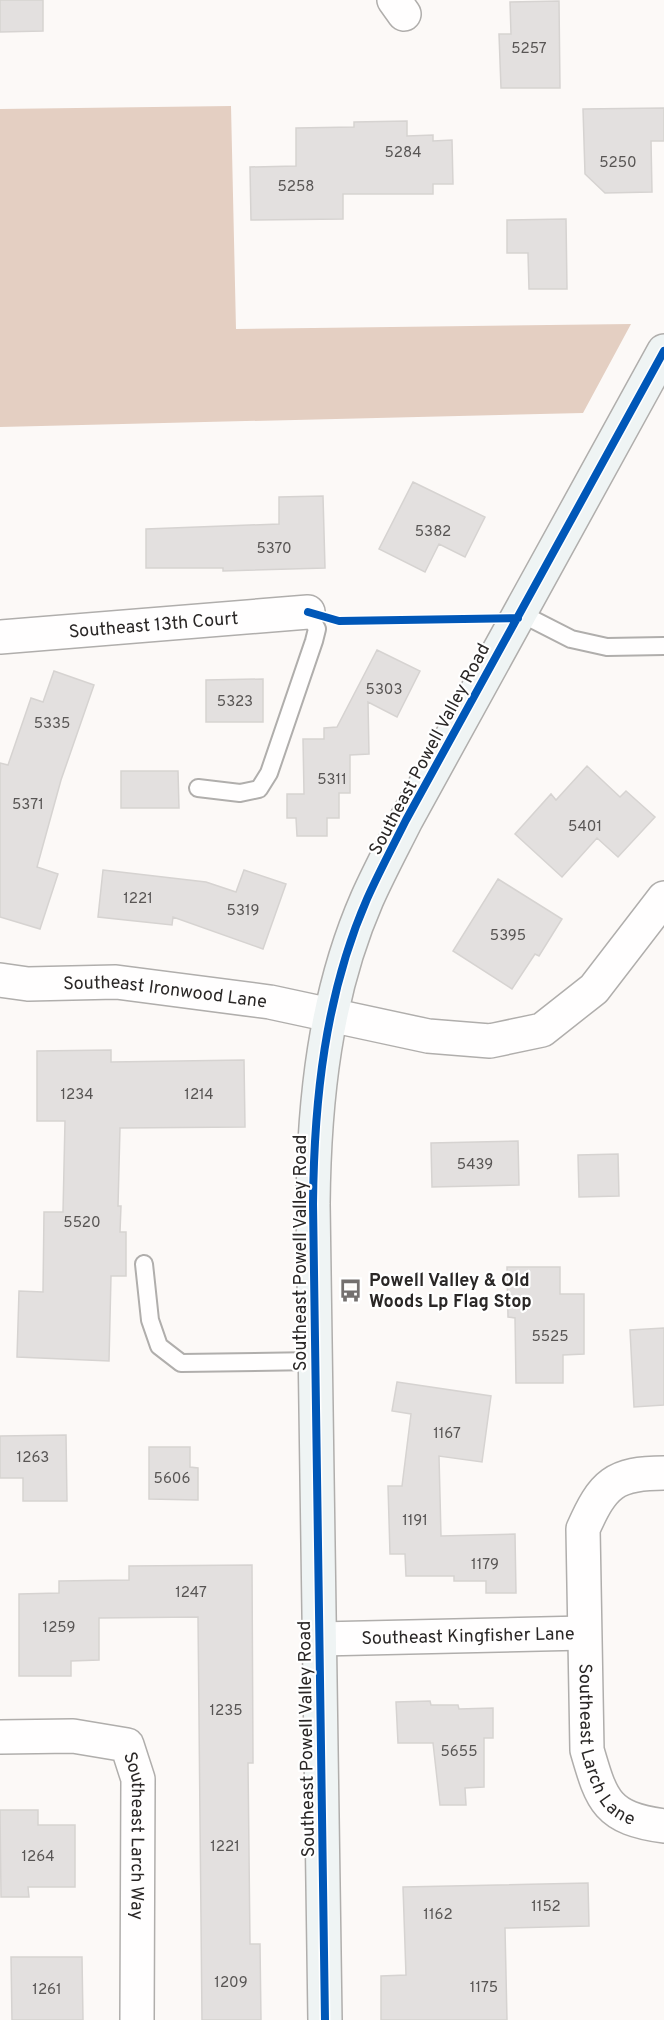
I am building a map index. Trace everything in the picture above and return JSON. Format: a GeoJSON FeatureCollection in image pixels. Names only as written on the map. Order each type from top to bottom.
{"type":"FeatureCollection","features":[{"type":"Feature","properties":{"kind":"main road","name":"Southeast Powell Valley Road"},"geometry":{"type":"LineString","coordinates":[[325,2020],[314,1141],[320,1078],[331,1015],[367,900],[406,820],[664,351]]}},
{"type":"Feature","properties":{"kind":"street","name":"Southeast 13th Court"},"geometry":{"type":"LineString","coordinates":[[0,637],[308,612]]}},
{"type":"Feature","properties":{"kind":"street","name":"Southeast Ironwood Lane"},"geometry":{"type":"LineString","coordinates":[[0,980],[28,984],[116,982],[270,1002],[428,1036],[490,1041],[542,1030],[594,989],[664,898]]}},
{"type":"Feature","properties":{"kind":"street","name":"Southeast Kingfisher Lane"},"geometry":{"type":"LineString","coordinates":[[320,1639],[584,1633],[583,1529],[597,1498],[614,1482],[639,1473],[664,1473]]}},
{"type":"Feature","properties":{"kind":"street","name":"Southeast Larch Lane"},"geometry":{"type":"LineString","coordinates":[[584,1633],[587,1750],[596,1783],[613,1810],[638,1823],[664,1826]]}},
{"type":"Feature","properties":{"kind":"street","name":"Southeast Larch Way"},"geometry":{"type":"LineString","coordinates":[[0,1737],[74,1736],[127,1745],[138,1779],[137,2020]]}},
{"type":"Feature","properties":{"kind":"lane"},"geometry":{"type":"LineString","coordinates":[[198,788],[240,793],[259,789],[269,773],[317,629],[308,612]]}},
{"type":"Feature","properties":{"kind":"lane"},"geometry":{"type":"LineString","coordinates":[[520,613],[571,639],[608,647],[664,646]]}},
{"type":"Feature","properties":{"kind":"lane"},"geometry":{"type":"LineString","coordinates":[[144,1264],[150,1320],[159,1346],[181,1363],[316,1361]]}},
{"type":"Feature","properties":{"kind":"shaded area"},"geometry":{"type":"Polygon","coordinates":[[[231,106],[236,329],[631,324],[583,413],[0,427],[0,109],[231,106]]]}},
{"type":"Feature","properties":{"kind":"building"},"geometry":{"type":"Polygon","coordinates":[[[0,0],[43,0],[43,31],[0,32],[0,0]]]}},
{"type":"Feature","properties":{"kind":"building"},"geometry":{"type":"Polygon","coordinates":[[[559,1],[560,88],[501,88],[499,34],[511,34],[510,2],[559,1]]]}},
{"type":"Feature","properties":{"kind":"building"},"geometry":{"type":"Polygon","coordinates":[[[664,108],[664,141],[651,141],[652,192],[605,193],[585,174],[583,109],[664,108]]]}},
{"type":"Feature","properties":{"kind":"building"},"geometry":{"type":"Polygon","coordinates":[[[407,121],[407,136],[433,135],[433,141],[452,140],[453,184],[433,184],[433,194],[343,194],[343,219],[251,220],[250,167],[296,166],[296,128],[354,127],[354,122],[407,121]]]}},
{"type":"Feature","properties":{"kind":"building"},"geometry":{"type":"Polygon","coordinates":[[[566,219],[567,289],[529,289],[528,253],[507,253],[507,220],[566,219]]]}},
{"type":"Feature","properties":{"kind":"building"},"geometry":{"type":"Polygon","coordinates":[[[413,482],[485,517],[465,557],[439,544],[425,572],[379,549],[413,482]]]}},
{"type":"Feature","properties":{"kind":"building"},"geometry":{"type":"Polygon","coordinates":[[[323,496],[325,568],[223,571],[223,568],[146,568],[146,529],[279,524],[279,497],[323,496]]]}},
{"type":"Feature","properties":{"kind":"building"},"geometry":{"type":"Polygon","coordinates":[[[377,650],[420,671],[397,717],[368,702],[369,754],[350,755],[350,793],[339,793],[339,818],[327,818],[327,836],[297,836],[296,818],[287,818],[287,794],[304,794],[303,739],[324,739],[324,728],[337,727],[377,650]]]}},
{"type":"Feature","properties":{"kind":"building"},"geometry":{"type":"Polygon","coordinates":[[[54,671],[94,685],[61,780],[37,867],[58,874],[40,929],[0,917],[0,763],[8,765],[31,698],[43,702],[54,671]]]}},
{"type":"Feature","properties":{"kind":"building"},"geometry":{"type":"Polygon","coordinates":[[[263,679],[263,722],[206,722],[206,680],[263,679]]]}},
{"type":"Feature","properties":{"kind":"building"},"geometry":{"type":"Polygon","coordinates":[[[587,766],[620,797],[626,791],[655,817],[618,857],[597,838],[562,877],[515,834],[551,794],[556,800],[587,766]]]}},
{"type":"Feature","properties":{"kind":"building"},"geometry":{"type":"Polygon","coordinates":[[[121,771],[178,771],[179,808],[121,808],[121,771]]]}},
{"type":"Feature","properties":{"kind":"building"},"geometry":{"type":"Polygon","coordinates":[[[103,870],[206,882],[236,892],[244,870],[286,884],[263,949],[173,917],[172,925],[98,917],[103,870]]]}},
{"type":"Feature","properties":{"kind":"building"},"geometry":{"type":"Polygon","coordinates":[[[498,879],[562,919],[539,956],[535,954],[512,989],[453,951],[498,879]]]}},
{"type":"Feature","properties":{"kind":"building"},"geometry":{"type":"Polygon","coordinates":[[[111,1050],[111,1062],[244,1060],[245,1127],[120,1128],[118,1206],[121,1206],[120,1232],[126,1232],[126,1276],[111,1276],[109,1361],[17,1357],[19,1291],[43,1292],[44,1212],[63,1212],[65,1121],[37,1121],[37,1051],[111,1050]]]}},
{"type":"Feature","properties":{"kind":"building"},"geometry":{"type":"Polygon","coordinates":[[[518,1141],[519,1185],[432,1187],[431,1143],[518,1141]]]}},
{"type":"Feature","properties":{"kind":"building"},"geometry":{"type":"Polygon","coordinates":[[[618,1154],[619,1196],[579,1197],[578,1155],[618,1154]]]}},
{"type":"Feature","properties":{"kind":"building"},"geometry":{"type":"Polygon","coordinates":[[[507,1267],[560,1267],[560,1294],[584,1294],[584,1354],[563,1355],[563,1383],[516,1383],[515,1318],[508,1317],[507,1267]]]}},
{"type":"Feature","properties":{"kind":"building"},"geometry":{"type":"Polygon","coordinates":[[[664,1328],[664,1405],[634,1407],[630,1330],[664,1328]]]}},
{"type":"Feature","properties":{"kind":"building"},"geometry":{"type":"Polygon","coordinates":[[[397,1382],[491,1396],[482,1462],[439,1456],[441,1536],[515,1534],[516,1593],[486,1593],[486,1581],[454,1581],[454,1576],[406,1576],[405,1554],[390,1554],[388,1486],[402,1486],[411,1414],[392,1411],[397,1382]]]}},
{"type":"Feature","properties":{"kind":"building"},"geometry":{"type":"Polygon","coordinates":[[[66,1435],[67,1501],[23,1501],[23,1478],[0,1478],[0,1436],[66,1435]]]}},
{"type":"Feature","properties":{"kind":"building"},"geometry":{"type":"Polygon","coordinates":[[[149,1447],[190,1447],[190,1467],[198,1468],[198,1500],[149,1499],[149,1447]]]}},
{"type":"Feature","properties":{"kind":"building"},"geometry":{"type":"Polygon","coordinates":[[[252,1565],[253,1763],[248,1763],[250,1944],[260,1944],[261,2020],[202,2020],[198,1617],[99,1618],[99,1660],[71,1661],[71,1676],[19,1676],[19,1594],[59,1593],[59,1581],[129,1580],[129,1566],[252,1565]]]}},
{"type":"Feature","properties":{"kind":"building"},"geometry":{"type":"Polygon","coordinates":[[[430,1701],[431,1705],[458,1705],[459,1709],[493,1708],[493,1738],[484,1738],[484,1787],[465,1788],[466,1805],[440,1805],[433,1743],[398,1743],[396,1702],[430,1701]]]}},
{"type":"Feature","properties":{"kind":"building"},"geometry":{"type":"Polygon","coordinates":[[[0,1810],[38,1810],[38,1825],[75,1825],[75,1887],[28,1887],[29,1897],[1,1897],[0,1810]]]}},
{"type":"Feature","properties":{"kind":"building"},"geometry":{"type":"Polygon","coordinates":[[[588,1883],[589,1926],[505,1928],[507,2020],[381,2020],[381,1976],[406,1975],[403,1887],[588,1883]]]}},
{"type":"Feature","properties":{"kind":"building"},"geometry":{"type":"Polygon","coordinates":[[[11,1957],[82,1957],[83,2020],[12,2020],[11,1957]]]}},
{"type":"Feature","properties":{"kind":"cycle path"},"geometry":{"type":"LineString","coordinates":[[325,2020],[313,1204],[319,1088],[332,1011],[353,935],[386,859],[664,351]]}},
{"type":"Feature","properties":{"kind":"cycle path"},"geometry":{"type":"LineString","coordinates":[[308,612],[339,621],[518,618]]}},
{"type":"Feature","properties":{"kind":"place","name":"Powell Valley & Old Woods Lp Flag Stop"},"geometry":{"type":"Point","coordinates":[351,1290]}}]}
